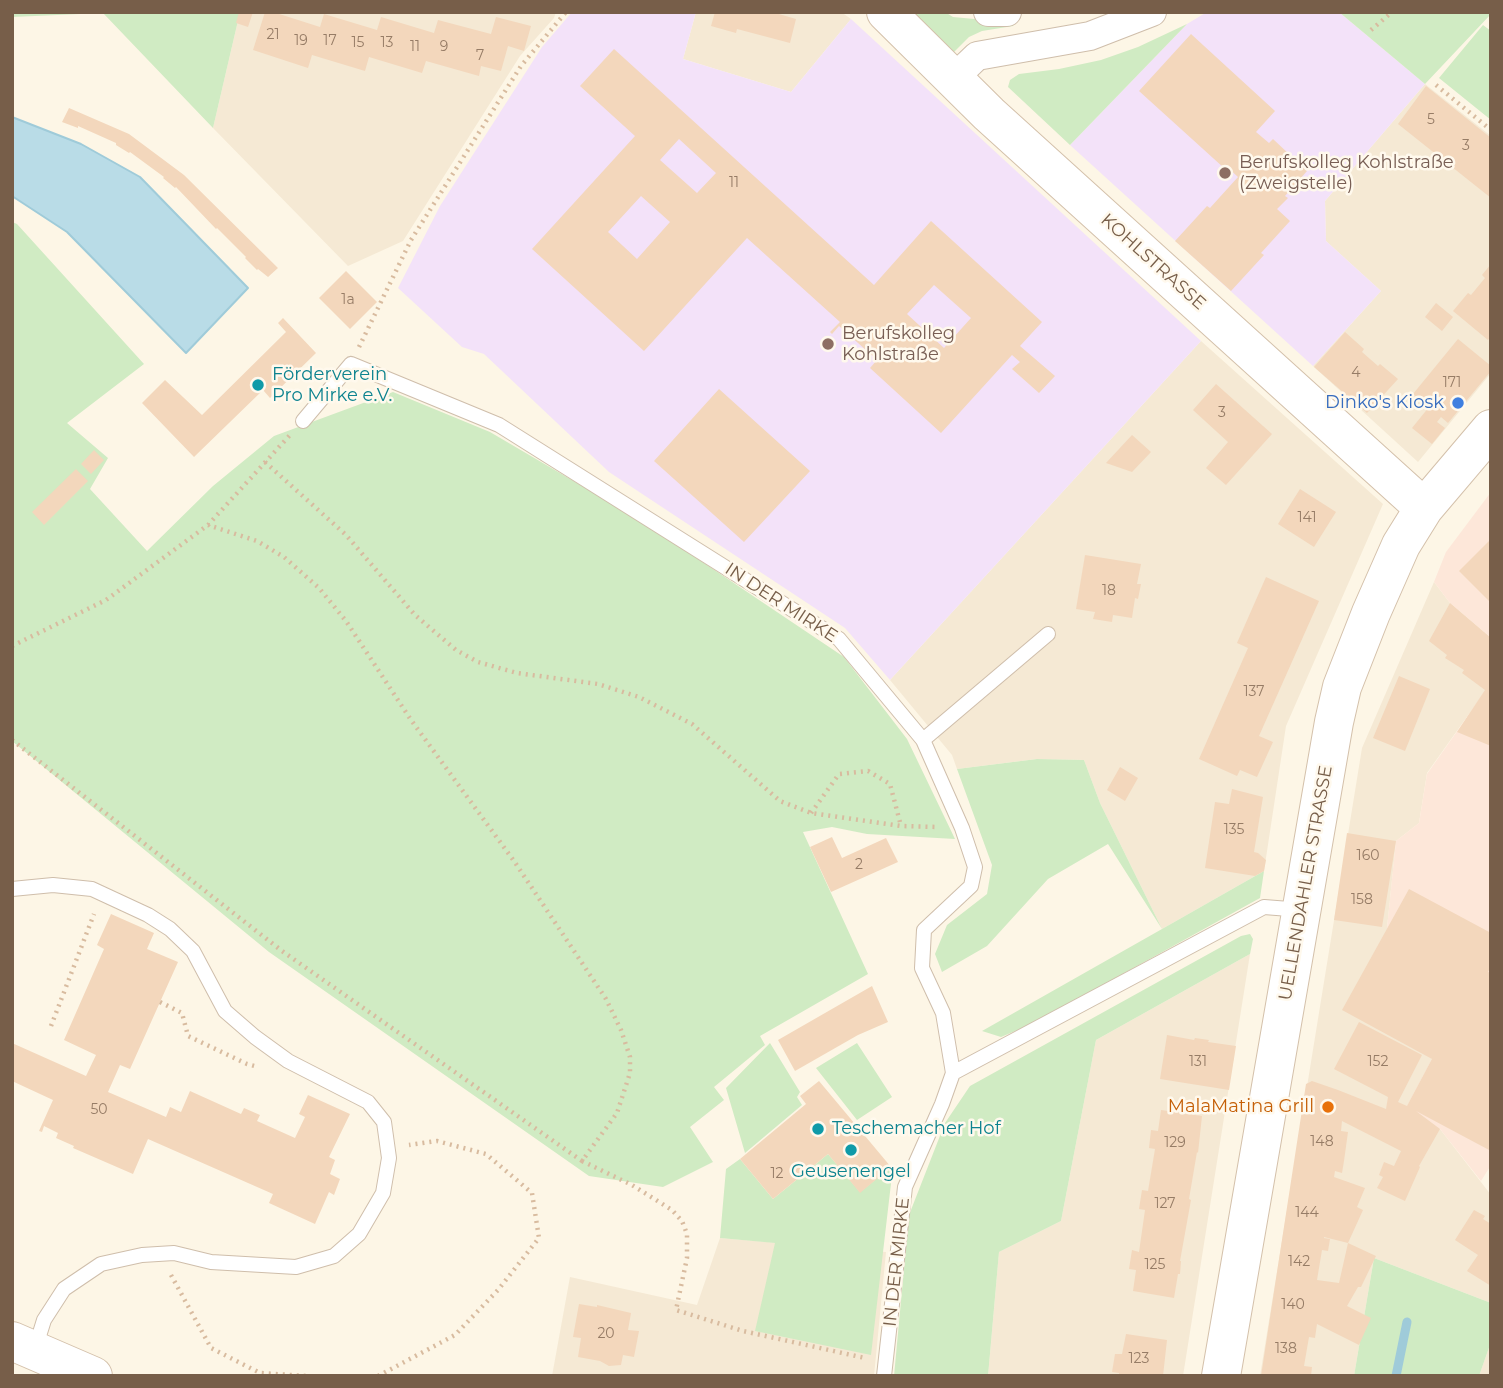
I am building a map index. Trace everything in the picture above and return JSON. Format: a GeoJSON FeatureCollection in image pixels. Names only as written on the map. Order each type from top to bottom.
{"type":"FeatureCollection","features":[{"type":"Feature","properties":{"kind":"main road","name":"KOHLSTRASSE"},"geometry":{"type":"LineString","coordinates":[[886,12],[999,123],[1424,508]]}},
{"type":"Feature","properties":{"kind":"main road","name":"UELLENDAHLER STRASSE"},"geometry":{"type":"LineString","coordinates":[[1221,1376],[1342,687],[1401,545],[1424,508],[1491,429]]}},
{"type":"Feature","properties":{"kind":"main road"},"geometry":{"type":"LineString","coordinates":[[23,1346],[93,1376]]}},
{"type":"Feature","properties":{"kind":"street"},"geometry":{"type":"LineString","coordinates":[[988,12],[1007,12]]}},
{"type":"Feature","properties":{"kind":"street"},"geometry":{"type":"LineString","coordinates":[[953,79],[977,56],[1090,36],[1147,13]]}},
{"type":"Feature","properties":{"kind":"lane"},"geometry":{"type":"LineString","coordinates":[[303,421],[351,364]]}},
{"type":"Feature","properties":{"kind":"lane","name":"IN DER MIRKE"},"geometry":{"type":"LineString","coordinates":[[351,364],[499,425],[839,639],[923,740],[962,828],[975,867],[971,886],[924,930],[922,968],[943,1013],[953,1073],[905,1187],[885,1369]]}},
{"type":"Feature","properties":{"kind":"lane"},"geometry":{"type":"LineString","coordinates":[[923,740],[1048,634]]}},
{"type":"Feature","properties":{"kind":"lane"},"geometry":{"type":"LineString","coordinates":[[12,889],[53,885],[92,889],[148,915],[170,929],[193,951],[225,1011],[288,1061],[368,1102],[384,1122],[388,1158],[383,1193],[359,1234],[334,1256],[296,1268],[211,1262],[174,1253],[142,1255],[101,1264],[64,1289],[23,1346]]}},
{"type":"Feature","properties":{"kind":"lane"},"geometry":{"type":"LineString","coordinates":[[953,1073],[1264,907],[1302,910]]}},
{"type":"Feature","properties":{"kind":"path"},"geometry":{"type":"LineString","coordinates":[[351,364],[411,240],[521,66],[566,12]]}},
{"type":"Feature","properties":{"kind":"path"},"geometry":{"type":"LineString","coordinates":[[1371,30],[1392,12]]}},
{"type":"Feature","properties":{"kind":"path"},"geometry":{"type":"LineString","coordinates":[[1436,85],[1491,130]]}},
{"type":"Feature","properties":{"kind":"path"},"geometry":{"type":"LineString","coordinates":[[12,646],[106,600],[208,525],[303,421]]}},
{"type":"Feature","properties":{"kind":"path"},"geometry":{"type":"LineString","coordinates":[[265,462],[346,536],[415,615],[456,650],[478,662],[517,673],[598,684],[639,697],[692,724],[780,802],[811,813],[901,826],[962,828]]}},
{"type":"Feature","properties":{"kind":"path"},"geometry":{"type":"LineString","coordinates":[[208,525],[257,541],[284,557],[326,596],[346,621],[411,720],[514,861],[606,999],[621,1030],[630,1058],[631,1073],[617,1113],[582,1161]]}},
{"type":"Feature","properties":{"kind":"path"},"geometry":{"type":"LineString","coordinates":[[12,740],[282,951],[582,1161],[632,1185],[672,1210],[682,1221],[687,1234],[687,1258],[676,1311],[885,1369]]}},
{"type":"Feature","properties":{"kind":"path"},"geometry":{"type":"LineString","coordinates":[[811,813],[839,774],[868,771],[890,783],[901,826]]}},
{"type":"Feature","properties":{"kind":"path"},"geometry":{"type":"LineString","coordinates":[[51,1026],[102,893]]}},
{"type":"Feature","properties":{"kind":"path"},"geometry":{"type":"LineString","coordinates":[[160,1002],[182,1013],[188,1035],[247,1064],[265,1069],[288,1061]]}},
{"type":"Feature","properties":{"kind":"path"},"geometry":{"type":"LineString","coordinates":[[378,1376],[455,1335],[498,1290],[539,1238],[532,1193],[486,1154],[437,1141],[387,1149]]}},
{"type":"Feature","properties":{"kind":"path"},"geometry":{"type":"LineString","coordinates":[[159,1254],[211,1348],[260,1373],[306,1376]]}},
{"type":"Feature","properties":{"kind":"shaded area"},"geometry":{"type":"Polygon","coordinates":[[[240,12],[556,12],[554,18],[520,56],[403,241],[348,266],[213,128],[240,12]]]}},
{"type":"Feature","properties":{"kind":"shaded area","name":"Berufskolleg Kohlstraße"},"geometry":{"type":"Polygon","coordinates":[[[572,12],[696,12],[683,59],[791,92],[851,19],[1201,341],[890,680],[845,628],[609,472],[484,354],[462,347],[398,288],[440,206],[542,47],[572,12]]]}},
{"type":"Feature","properties":{"kind":"shaded area"},"geometry":{"type":"Polygon","coordinates":[[[696,12],[841,12],[851,19],[791,92],[683,59],[696,12]]]}},
{"type":"Feature","properties":{"kind":"shaded area","name":"Berufskolleg Kohlstraße (Zweigstelle)"},"geometry":{"type":"Polygon","coordinates":[[[1207,12],[1339,12],[1425,84],[1325,201],[1326,241],[1381,291],[1313,366],[1070,145],[1187,24],[1207,12]]]}},
{"type":"Feature","properties":{"kind":"shaded area"},"geometry":{"type":"Polygon","coordinates":[[[1425,84],[1491,136],[1491,373],[1418,462],[1313,366],[1381,291],[1326,241],[1325,201],[1425,84]]]}},
{"type":"Feature","properties":{"kind":"shaded area"},"geometry":{"type":"Polygon","coordinates":[[[1201,341],[1383,504],[1286,726],[1264,871],[1162,929],[1100,803],[1084,760],[1037,759],[957,769],[952,755],[890,680],[1201,341]]]}},
{"type":"Feature","properties":{"kind":"shaded area"},"geometry":{"type":"Polygon","coordinates":[[[1491,492],[1491,638],[1450,603],[1434,582],[1446,552],[1491,492]]]}},
{"type":"Feature","properties":{"kind":"shaded area"},"geometry":{"type":"Polygon","coordinates":[[[1434,582],[1450,603],[1491,638],[1491,683],[1427,773],[1419,823],[1396,841],[1387,928],[1432,1059],[1440,1129],[1491,1195],[1491,1303],[1374,1258],[1354,1376],[1260,1376],[1362,748],[1434,582]]]}},
{"type":"Feature","properties":{"kind":"shaded area"},"geometry":{"type":"Polygon","coordinates":[[[1491,683],[1491,1165],[1481,1181],[1440,1129],[1407,1106],[1432,1059],[1387,928],[1396,841],[1419,823],[1427,774],[1491,683]]]}},
{"type":"Feature","properties":{"kind":"shaded area"},"geometry":{"type":"Polygon","coordinates":[[[1250,954],[1183,1376],[988,1376],[999,1252],[1061,1221],[1096,1040],[1250,954]]]}},
{"type":"Feature","properties":{"kind":"shaded area"},"geometry":{"type":"Polygon","coordinates":[[[720,1238],[886,1252],[874,1376],[552,1376],[570,1277],[697,1305],[720,1238]]]}},
{"type":"Feature","properties":{"kind":"shaded area"},"geometry":{"type":"Polygon","coordinates":[[[1491,1342],[1491,1376],[1479,1376],[1491,1342]]]}},
{"type":"Feature","properties":{"kind":"green space"},"geometry":{"type":"Polygon","coordinates":[[[12,12],[240,12],[213,128],[103,13],[12,17],[12,12]]]}},
{"type":"Feature","properties":{"kind":"green space"},"geometry":{"type":"Polygon","coordinates":[[[912,12],[945,12],[953,17],[985,20],[1017,19],[1013,26],[982,31],[969,37],[953,53],[912,12]]]}},
{"type":"Feature","properties":{"kind":"green space"},"geometry":{"type":"Polygon","coordinates":[[[1339,12],[1491,12],[1491,14],[1425,84],[1339,12]]]}},
{"type":"Feature","properties":{"kind":"green space"},"geometry":{"type":"Polygon","coordinates":[[[1187,24],[1070,145],[1008,87],[1010,80],[1019,74],[1101,60],[1138,47],[1187,24]]]}},
{"type":"Feature","properties":{"kind":"green space"},"geometry":{"type":"Polygon","coordinates":[[[1483,25],[1491,31],[1491,120],[1439,78],[1483,25]]]}},
{"type":"Feature","properties":{"kind":"green space"},"geometry":{"type":"Polygon","coordinates":[[[12,222],[17,224],[144,364],[67,423],[108,458],[90,489],[147,551],[213,486],[274,436],[393,392],[490,432],[640,520],[844,657],[907,739],[955,839],[867,834],[832,827],[803,832],[868,974],[760,1036],[765,1045],[714,1087],[724,1100],[690,1127],[713,1162],[663,1187],[589,1176],[269,952],[12,741],[12,222]]]}},
{"type":"Feature","properties":{"kind":"green space"},"geometry":{"type":"Polygon","coordinates":[[[1037,759],[1084,760],[1100,803],[1162,929],[1108,844],[1048,879],[987,946],[942,972],[935,954],[947,925],[987,894],[992,865],[957,769],[1037,759]]]}},
{"type":"Feature","properties":{"kind":"green space"},"geometry":{"type":"Polygon","coordinates":[[[1264,871],[1260,898],[1032,1024],[1001,1037],[982,1031],[1264,871]]]}},
{"type":"Feature","properties":{"kind":"green space"},"geometry":{"type":"Polygon","coordinates":[[[1250,934],[1253,939],[1250,954],[1096,1040],[1061,1221],[999,1252],[988,1376],[894,1376],[909,1215],[945,1123],[970,1086],[1241,936],[1250,934]]]}},
{"type":"Feature","properties":{"kind":"green space"},"geometry":{"type":"Polygon","coordinates":[[[770,1043],[800,1092],[797,1097],[802,1105],[745,1153],[726,1088],[770,1043]]]}},
{"type":"Feature","properties":{"kind":"green space"},"geometry":{"type":"Polygon","coordinates":[[[857,1043],[892,1097],[857,1120],[816,1068],[857,1043]]]}},
{"type":"Feature","properties":{"kind":"green space"},"geometry":{"type":"Polygon","coordinates":[[[828,1154],[860,1192],[891,1167],[871,1355],[755,1331],[775,1243],[720,1238],[726,1169],[740,1159],[773,1199],[828,1154]]]}},
{"type":"Feature","properties":{"kind":"green space"},"geometry":{"type":"Polygon","coordinates":[[[1374,1258],[1491,1303],[1491,1342],[1479,1376],[1354,1376],[1374,1258]]]}},
{"type":"Feature","properties":{"kind":"water"},"geometry":{"type":"Polygon","coordinates":[[[12,117],[81,144],[140,177],[248,288],[186,353],[67,232],[12,196],[12,117]]]}},
{"type":"Feature","properties":{"kind":"building"},"geometry":{"type":"Polygon","coordinates":[[[239,12],[253,12],[248,27],[236,23],[239,12]]]}},
{"type":"Feature","properties":{"kind":"building"},"geometry":{"type":"Polygon","coordinates":[[[265,12],[273,12],[320,27],[324,14],[377,30],[381,17],[434,33],[438,20],[491,34],[496,17],[531,26],[524,51],[508,46],[501,71],[481,66],[479,76],[426,61],[422,73],[369,57],[365,71],[312,55],[308,68],[253,50],[265,12]]]}},
{"type":"Feature","properties":{"kind":"building"},"geometry":{"type":"Polygon","coordinates":[[[715,12],[772,12],[796,19],[790,43],[737,29],[736,33],[711,26],[715,12]]]}},
{"type":"Feature","properties":{"kind":"building"},"geometry":{"type":"Polygon","coordinates":[[[1191,34],[1275,111],[1256,132],[1269,143],[1273,139],[1307,171],[1277,209],[1290,221],[1231,291],[1175,241],[1238,177],[1226,166],[1224,168],[1139,91],[1191,34]]]}},
{"type":"Feature","properties":{"kind":"building"},"geometry":{"type":"Polygon","coordinates":[[[614,49],[874,285],[931,221],[1042,322],[1020,346],[1055,376],[1039,393],[1012,369],[1020,362],[1012,355],[941,433],[870,368],[877,360],[839,326],[832,334],[830,332],[840,322],[747,238],[644,351],[532,249],[635,136],[580,86],[614,49]],[[679,139],[660,160],[697,193],[716,173],[679,139]],[[641,196],[608,232],[637,259],[670,222],[641,196]],[[934,285],[907,314],[944,348],[971,318],[934,285]]]}},
{"type":"Feature","properties":{"kind":"building"},"geometry":{"type":"Polygon","coordinates":[[[1426,86],[1491,138],[1491,198],[1398,124],[1426,86]]]}},
{"type":"Feature","properties":{"kind":"building"},"geometry":{"type":"Polygon","coordinates":[[[69,108],[129,134],[184,175],[278,268],[268,277],[257,270],[164,177],[116,143],[62,122],[69,108]]]}},
{"type":"Feature","properties":{"kind":"building"},"geometry":{"type":"Polygon","coordinates":[[[1491,264],[1491,336],[1488,340],[1453,311],[1485,278],[1482,275],[1491,264]]]}},
{"type":"Feature","properties":{"kind":"building"},"geometry":{"type":"Polygon","coordinates":[[[346,271],[377,302],[350,329],[319,298],[346,271]]]}},
{"type":"Feature","properties":{"kind":"building"},"geometry":{"type":"Polygon","coordinates":[[[1436,303],[1453,317],[1442,331],[1425,317],[1436,303]]]}},
{"type":"Feature","properties":{"kind":"building","name":"Förderverein Pro Mirke e.V."},"geometry":{"type":"Polygon","coordinates":[[[283,318],[316,353],[270,398],[263,390],[194,457],[142,403],[165,380],[202,415],[286,332],[278,323],[283,318]]]}},
{"type":"Feature","properties":{"kind":"building"},"geometry":{"type":"Polygon","coordinates":[[[1345,332],[1364,349],[1362,352],[1398,379],[1367,413],[1314,367],[1345,332]]]}},
{"type":"Feature","properties":{"kind":"building"},"geometry":{"type":"Polygon","coordinates":[[[1458,339],[1491,366],[1491,371],[1448,423],[1441,417],[1437,422],[1445,428],[1432,444],[1412,428],[1429,407],[1413,394],[1458,339]]]}},
{"type":"Feature","properties":{"kind":"building"},"geometry":{"type":"Polygon","coordinates":[[[1216,384],[1272,434],[1226,485],[1206,468],[1228,442],[1193,410],[1216,384]]]}},
{"type":"Feature","properties":{"kind":"building"},"geometry":{"type":"Polygon","coordinates":[[[719,389],[810,471],[744,542],[654,461],[719,389]]]}},
{"type":"Feature","properties":{"kind":"building"},"geometry":{"type":"Polygon","coordinates":[[[1132,435],[1151,452],[1132,472],[1106,463],[1132,435]]]}},
{"type":"Feature","properties":{"kind":"building"},"geometry":{"type":"Polygon","coordinates":[[[94,450],[104,460],[91,474],[81,464],[94,450]]]}},
{"type":"Feature","properties":{"kind":"building"},"geometry":{"type":"Polygon","coordinates":[[[76,469],[88,481],[44,525],[32,512],[76,469]]]}},
{"type":"Feature","properties":{"kind":"building"},"geometry":{"type":"Polygon","coordinates":[[[1300,489],[1336,512],[1314,547],[1278,524],[1300,489]]]}},
{"type":"Feature","properties":{"kind":"building"},"geometry":{"type":"Polygon","coordinates":[[[1491,539],[1491,603],[1459,571],[1491,539]]]}},
{"type":"Feature","properties":{"kind":"building"},"geometry":{"type":"Polygon","coordinates":[[[1085,555],[1141,564],[1137,584],[1141,584],[1138,599],[1135,598],[1132,618],[1113,615],[1112,622],[1093,619],[1095,612],[1076,609],[1085,555]]]}},
{"type":"Feature","properties":{"kind":"building"},"geometry":{"type":"Polygon","coordinates":[[[1266,577],[1319,601],[1259,736],[1273,742],[1257,777],[1240,770],[1237,776],[1199,759],[1248,648],[1237,643],[1266,577]]]}},
{"type":"Feature","properties":{"kind":"building"},"geometry":{"type":"Polygon","coordinates":[[[1450,603],[1491,638],[1491,746],[1457,732],[1485,690],[1462,673],[1464,670],[1445,658],[1447,655],[1429,641],[1450,603]]]}},
{"type":"Feature","properties":{"kind":"building"},"geometry":{"type":"Polygon","coordinates":[[[1399,676],[1430,689],[1405,751],[1373,738],[1399,676]]]}},
{"type":"Feature","properties":{"kind":"building"},"geometry":{"type":"Polygon","coordinates":[[[1120,767],[1138,778],[1125,801],[1107,790],[1120,767]]]}},
{"type":"Feature","properties":{"kind":"building"},"geometry":{"type":"Polygon","coordinates":[[[1232,789],[1263,797],[1254,852],[1266,860],[1264,871],[1255,876],[1205,868],[1215,802],[1229,804],[1232,789]]]}},
{"type":"Feature","properties":{"kind":"building"},"geometry":{"type":"Polygon","coordinates":[[[1347,833],[1396,841],[1382,927],[1334,920],[1347,833]]]}},
{"type":"Feature","properties":{"kind":"building"},"geometry":{"type":"Polygon","coordinates":[[[832,837],[842,858],[886,838],[898,862],[831,892],[810,847],[832,837]]]}},
{"type":"Feature","properties":{"kind":"building"},"geometry":{"type":"Polygon","coordinates":[[[1409,889],[1491,933],[1491,966],[1488,972],[1491,973],[1491,1151],[1416,1111],[1440,1129],[1419,1166],[1405,1201],[1377,1188],[1383,1177],[1379,1175],[1384,1162],[1394,1166],[1401,1151],[1342,1121],[1341,1131],[1348,1132],[1344,1161],[1342,1173],[1335,1171],[1334,1177],[1365,1188],[1357,1207],[1363,1210],[1348,1243],[1376,1256],[1361,1287],[1358,1287],[1347,1306],[1371,1318],[1359,1345],[1317,1324],[1315,1338],[1309,1337],[1304,1366],[1312,1367],[1311,1376],[1261,1376],[1306,1084],[1312,1081],[1386,1109],[1388,1097],[1334,1069],[1359,1022],[1422,1055],[1398,1102],[1407,1106],[1432,1059],[1342,1010],[1409,889]],[[1324,1237],[1330,1239],[1328,1251],[1322,1250],[1317,1280],[1339,1283],[1348,1243],[1324,1237]]]}},
{"type":"Feature","properties":{"kind":"building"},"geometry":{"type":"Polygon","coordinates":[[[111,914],[154,933],[147,949],[178,962],[130,1069],[120,1065],[108,1092],[166,1117],[170,1107],[181,1112],[190,1091],[241,1114],[244,1108],[260,1115],[257,1121],[295,1138],[305,1117],[299,1114],[308,1095],[350,1114],[329,1157],[335,1160],[330,1174],[340,1179],[334,1195],[329,1192],[315,1224],[269,1203],[273,1194],[148,1139],[133,1174],[73,1148],[74,1146],[56,1138],[58,1133],[44,1126],[42,1132],[39,1131],[53,1100],[12,1081],[12,1043],[86,1076],[96,1055],[64,1040],[104,949],[97,945],[111,914]]]}},
{"type":"Feature","properties":{"kind":"building"},"geometry":{"type":"Polygon","coordinates":[[[872,986],[888,1022],[858,1035],[795,1071],[778,1040],[872,986]]]}},
{"type":"Feature","properties":{"kind":"building"},"geometry":{"type":"Polygon","coordinates":[[[1167,1035],[1236,1046],[1229,1090],[1160,1079],[1167,1035]]]}},
{"type":"Feature","properties":{"kind":"building","name":"Teschemacher Hof"},"geometry":{"type":"Polygon","coordinates":[[[819,1081],[891,1167],[860,1193],[828,1154],[773,1199],[740,1159],[806,1104],[800,1096],[819,1081]]]}},
{"type":"Feature","properties":{"kind":"building"},"geometry":{"type":"Polygon","coordinates":[[[1161,1110],[1202,1116],[1180,1274],[1174,1298],[1133,1291],[1136,1270],[1129,1269],[1132,1250],[1139,1252],[1145,1210],[1139,1209],[1142,1190],[1148,1191],[1155,1149],[1149,1148],[1151,1130],[1158,1131],[1161,1110]]]}},
{"type":"Feature","properties":{"kind":"building"},"geometry":{"type":"Polygon","coordinates":[[[1474,1210],[1485,1216],[1483,1219],[1491,1224],[1491,1286],[1467,1271],[1478,1255],[1455,1240],[1474,1210]]]}},
{"type":"Feature","properties":{"kind":"building"},"geometry":{"type":"Polygon","coordinates":[[[579,1304],[631,1313],[628,1330],[639,1331],[634,1357],[623,1355],[621,1365],[609,1366],[600,1361],[578,1357],[581,1338],[573,1337],[579,1304]]]}},
{"type":"Feature","properties":{"kind":"building"},"geometry":{"type":"Polygon","coordinates":[[[1126,1334],[1167,1340],[1163,1376],[1119,1376],[1119,1373],[1112,1372],[1115,1354],[1122,1354],[1126,1334]]]}},
{"type":"Feature","properties":{"kind":"waterway"},"geometry":{"type":"LineString","coordinates":[[1396,1376],[1407,1322]]}},
{"type":"Feature","properties":{"kind":"place","name":"Berufskolleg Kohlstraße (Zweigstelle)"},"geometry":{"type":"Point","coordinates":[1225,173]}},
{"type":"Feature","properties":{"kind":"place","name":"Berufskolleg Kohlstraße"},"geometry":{"type":"Point","coordinates":[828,344]}},
{"type":"Feature","properties":{"kind":"place","name":"Förderverein Pro Mirke e.V."},"geometry":{"type":"Point","coordinates":[258,385]}},
{"type":"Feature","properties":{"kind":"place","name":"Dinko's Kiosk"},"geometry":{"type":"Point","coordinates":[1458,403]}},
{"type":"Feature","properties":{"kind":"place","name":"MalaMatina Grill"},"geometry":{"type":"Point","coordinates":[1328,1107]}},
{"type":"Feature","properties":{"kind":"place","name":"Teschemacher Hof"},"geometry":{"type":"Point","coordinates":[818,1129]}},
{"type":"Feature","properties":{"kind":"place","name":"Geusenengel"},"geometry":{"type":"Point","coordinates":[851,1150]}}]}
